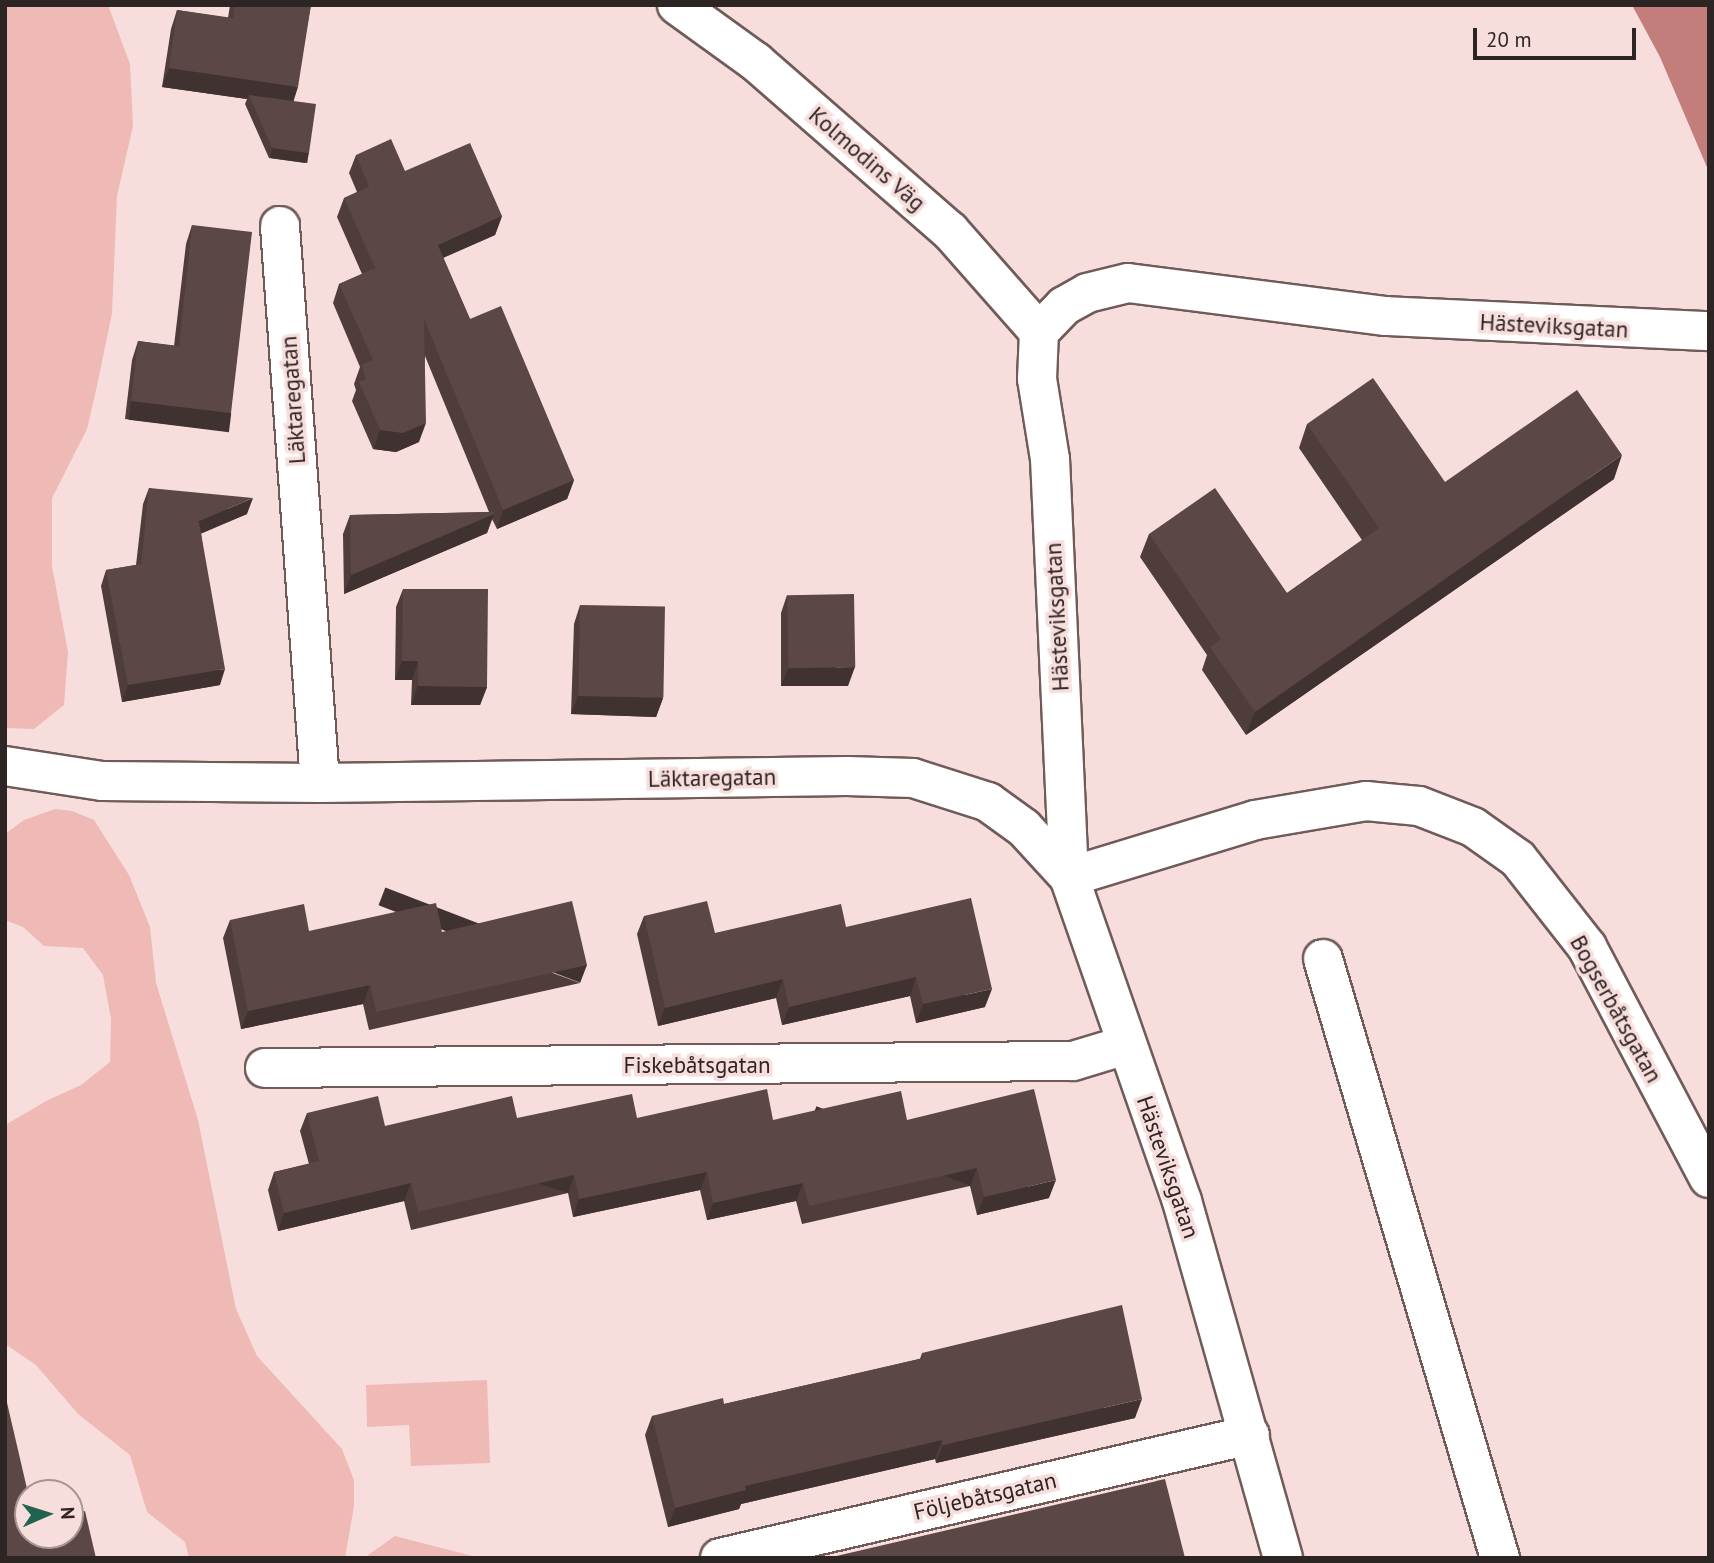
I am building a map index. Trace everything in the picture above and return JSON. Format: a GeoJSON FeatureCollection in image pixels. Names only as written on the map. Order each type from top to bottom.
{"type":"FeatureCollection","features":[{"type":"Feature","properties":{"kind":"street","name":"Kolmodins Väg"},"geometry":{"type":"LineString","coordinates":[[677,5],[756,62],[950,231],[1039,332]]}},
{"type":"Feature","properties":{"kind":"street","name":"Läktaregatan"},"geometry":{"type":"LineString","coordinates":[[280,226],[320,783]]}},
{"type":"Feature","properties":{"kind":"street","name":"Hästeviksgatan"},"geometry":{"type":"LineString","coordinates":[[1283,1558],[1182,1201],[1069,877],[1049,459],[1037,379],[1039,332],[1064,306],[1087,293],[1128,284],[1386,316],[1675,332],[1709,331]]}},
{"type":"Feature","properties":{"kind":"street","name":"Läktaregatan"},"geometry":{"type":"LineString","coordinates":[[5,766],[102,781],[320,783],[847,776],[913,778],[988,802],[1024,828],[1069,877]]}},
{"type":"Feature","properties":{"kind":"street","name":"Bogserbåtsgatan"},"geometry":{"type":"LineString","coordinates":[[1069,877],[1255,820],[1366,801],[1419,806],[1473,827],[1518,859],[1587,947],[1709,1178]]}},
{"type":"Feature","properties":{"kind":"street"},"geometry":{"type":"LineString","coordinates":[[1323,959],[1500,1558]]}},
{"type":"Feature","properties":{"kind":"street","name":"Fiskebåtsgatan"},"geometry":{"type":"LineString","coordinates":[[265,1068],[1073,1061],[1126,1045]]}},
{"type":"Feature","properties":{"kind":"street","name":"Följebåtsgatan"},"geometry":{"type":"LineString","coordinates":[[720,1558],[1250,1434]]}},
{"type":"Feature","properties":{"kind":"shaded area"},"geometry":{"type":"Polygon","coordinates":[[[5,5],[108,5],[130,64],[133,126],[117,196],[112,313],[97,386],[87,429],[52,498],[52,566],[68,652],[64,705],[34,729],[5,728],[5,5]]]}},
{"type":"Feature","properties":{"kind":"shaded area"},"geometry":{"type":"Polygon","coordinates":[[[1632,5],[1709,5],[1709,172],[1660,57],[1632,5]]]}},
{"type":"Feature","properties":{"kind":"shaded area"},"geometry":{"type":"Polygon","coordinates":[[[55,809],[72,811],[94,820],[129,875],[150,927],[156,983],[198,1120],[236,1309],[257,1356],[342,1449],[354,1480],[354,1506],[345,1558],[189,1558],[185,1542],[147,1512],[130,1455],[78,1414],[36,1365],[5,1344],[5,1125],[81,1085],[110,1062],[111,1019],[103,975],[83,948],[44,946],[23,927],[5,920],[5,834],[24,820],[55,809]]]}},
{"type":"Feature","properties":{"kind":"shaded area"},"geometry":{"type":"Polygon","coordinates":[[[487,1380],[490,1463],[411,1466],[409,1425],[367,1427],[366,1385],[487,1380]]]}},
{"type":"Feature","properties":{"kind":"shaded area"},"geometry":{"type":"Polygon","coordinates":[[[395,1536],[480,1558],[364,1558],[395,1536]]]}},
{"type":"Feature","properties":{"kind":"building"},"geometry":{"type":"Polygon","coordinates":[[[234,5],[311,5],[298,87],[169,68],[177,10],[233,18],[234,5]]]}},
{"type":"Feature","properties":{"kind":"building"},"geometry":{"type":"Polygon","coordinates":[[[249,95],[316,104],[309,153],[272,148],[249,95]]]}},
{"type":"Feature","properties":{"kind":"building"},"geometry":{"type":"Polygon","coordinates":[[[391,139],[405,171],[470,143],[502,216],[438,245],[470,319],[501,306],[574,480],[503,510],[424,319],[426,423],[403,433],[380,430],[359,382],[366,379],[361,365],[373,360],[339,284],[375,268],[344,198],[369,187],[356,155],[391,139]]]}},
{"type":"Feature","properties":{"kind":"building"},"geometry":{"type":"Polygon","coordinates":[[[192,225],[252,232],[231,413],[131,401],[138,341],[179,346],[192,225]]]}},
{"type":"Feature","properties":{"kind":"building"},"geometry":{"type":"Polygon","coordinates":[[[1373,378],[1445,482],[1577,390],[1622,455],[1255,712],[1210,647],[1221,639],[1149,534],[1215,488],[1287,593],[1379,528],[1307,424],[1373,378]]]}},
{"type":"Feature","properties":{"kind":"building"},"geometry":{"type":"Polygon","coordinates":[[[149,488],[253,498],[197,522],[225,669],[128,685],[106,570],[141,564],[149,488]]]}},
{"type":"Feature","properties":{"kind":"building"},"geometry":{"type":"Polygon","coordinates":[[[494,514],[351,575],[350,515],[494,514]]]}},
{"type":"Feature","properties":{"kind":"building"},"geometry":{"type":"Polygon","coordinates":[[[403,589],[488,589],[487,687],[418,686],[418,661],[402,661],[403,589]]]}},
{"type":"Feature","properties":{"kind":"building"},"geometry":{"type":"Polygon","coordinates":[[[854,594],[855,667],[788,668],[787,595],[854,594]]]}},
{"type":"Feature","properties":{"kind":"building"},"geometry":{"type":"Polygon","coordinates":[[[580,605],[665,606],[663,697],[578,696],[580,605]]]}},
{"type":"Feature","properties":{"kind":"building"},"geometry":{"type":"Polygon","coordinates":[[[971,898],[992,989],[923,1004],[916,977],[789,1007],[783,979],[665,1008],[644,916],[707,901],[715,933],[841,904],[846,927],[971,898]]]}},
{"type":"Feature","properties":{"kind":"building"},"geometry":{"type":"Polygon","coordinates":[[[572,901],[587,965],[376,1012],[370,985],[248,1011],[230,920],[304,904],[309,931],[436,903],[442,932],[572,901]]]}},
{"type":"Feature","properties":{"kind":"building"},"geometry":{"type":"Polygon","coordinates":[[[767,1089],[773,1120],[901,1091],[907,1120],[1034,1089],[1056,1180],[984,1197],[977,1168],[809,1206],[803,1183],[713,1203],[707,1172],[579,1199],[574,1175],[418,1212],[411,1183],[284,1213],[274,1172],[319,1161],[307,1113],[378,1096],[385,1126],[512,1096],[517,1118],[632,1094],[637,1118],[767,1089]]]}},
{"type":"Feature","properties":{"kind":"building"},"geometry":{"type":"Polygon","coordinates":[[[1122,1305],[1142,1399],[943,1445],[942,1440],[745,1486],[746,1490],[675,1508],[652,1416],[723,1398],[724,1404],[923,1358],[922,1353],[1122,1305]]]}},
{"type":"Feature","properties":{"kind":"building"},"geometry":{"type":"Polygon","coordinates":[[[5,1394],[25,1479],[14,1479],[14,1549],[84,1549],[85,1511],[96,1558],[5,1558],[5,1394]]]}},
{"type":"Feature","properties":{"kind":"building"},"geometry":{"type":"Polygon","coordinates":[[[1165,1479],[1185,1558],[828,1558],[1165,1479]]]}}]}
